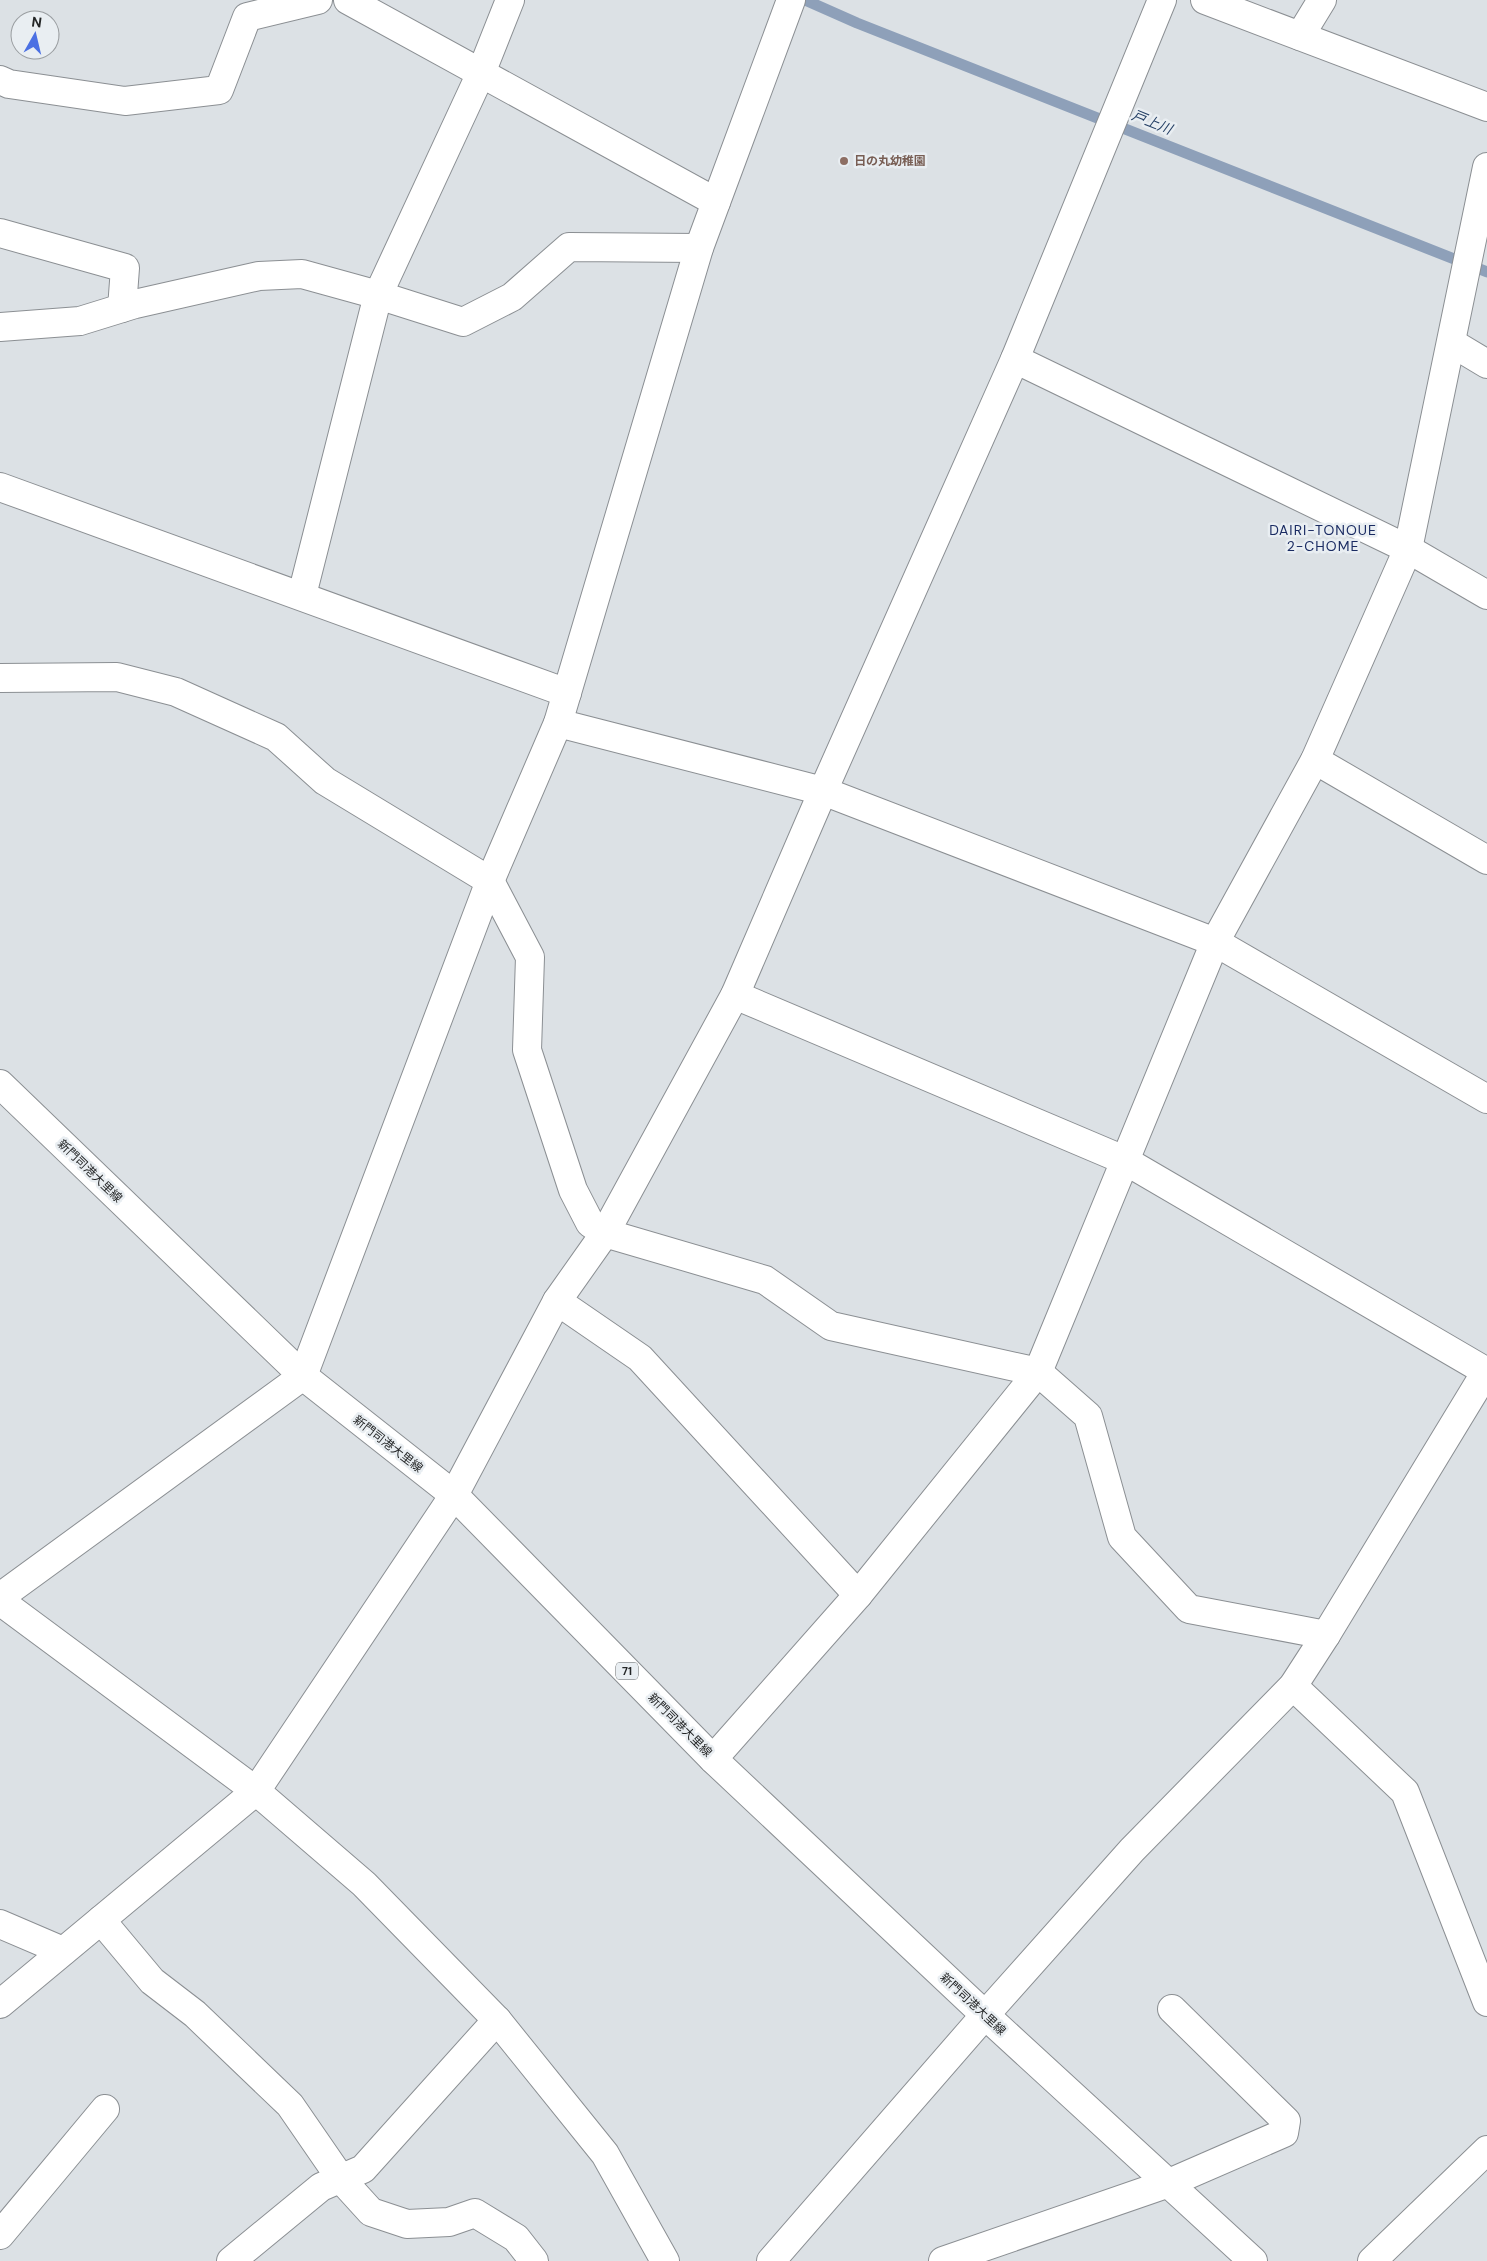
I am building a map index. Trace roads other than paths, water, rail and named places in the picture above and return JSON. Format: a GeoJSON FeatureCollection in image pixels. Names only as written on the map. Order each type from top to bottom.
{"type":"FeatureCollection","features":[{"type":"Feature","properties":{"kind":"street"},"geometry":{"type":"LineString","coordinates":[[0,80],[9,84],[125,100],[219,90],[247,8],[318,0]]}},
{"type":"Feature","properties":{"kind":"street"},"geometry":{"type":"LineString","coordinates":[[348,0],[716,202]]}},
{"type":"Feature","properties":{"kind":"street"},"geometry":{"type":"LineString","coordinates":[[302,595],[378,295],[481,73],[510,0]]}},
{"type":"Feature","properties":{"kind":"street"},"geometry":{"type":"LineString","coordinates":[[665,2261],[604,2154],[497,2020],[364,1884],[256,1791],[0,1599],[303,1376],[490,881],[558,723],[699,248],[792,0]]}},
{"type":"Feature","properties":{"kind":"street"},"geometry":{"type":"LineString","coordinates":[[0,2004],[256,1791],[454,1495],[557,1301],[605,1233],[735,995],[1014,359],[1162,0]]}},
{"type":"Feature","properties":{"kind":"street"},"geometry":{"type":"LineString","coordinates":[[1205,0],[1487,107]]}},
{"type":"Feature","properties":{"kind":"street"},"geometry":{"type":"LineString","coordinates":[[1300,36],[1322,0]]}},
{"type":"Feature","properties":{"kind":"street"},"geometry":{"type":"LineString","coordinates":[[713,1759],[858,1596],[1038,1372],[1215,942],[1315,760],[1408,549],[1487,167]]}},
{"type":"Feature","properties":{"kind":"street"},"geometry":{"type":"LineString","coordinates":[[0,233],[125,268],[122,308]]}},
{"type":"Feature","properties":{"kind":"street"},"geometry":{"type":"LineString","coordinates":[[0,327],[80,321],[122,308],[259,276],[302,274],[378,295],[463,322],[512,296],[569,247],[699,248]]}},
{"type":"Feature","properties":{"kind":"street"},"geometry":{"type":"LineString","coordinates":[[1452,343],[1487,364]]}},
{"type":"Feature","properties":{"kind":"street"},"geometry":{"type":"LineString","coordinates":[[1014,359],[1408,549],[1487,595]]}},
{"type":"Feature","properties":{"kind":"street"},"geometry":{"type":"LineString","coordinates":[[0,487],[302,595],[567,693]]}},
{"type":"Feature","properties":{"kind":"street"},"geometry":{"type":"LineString","coordinates":[[0,678],[117,677],[176,692],[276,737],[325,781],[490,881],[530,957],[527,1050],[573,1190],[590,1222],[605,1233],[765,1280],[831,1326],[1038,1372],[1088,1416],[1122,1537],[1189,1608],[1326,1635]]}},
{"type":"Feature","properties":{"kind":"street"},"geometry":{"type":"LineString","coordinates":[[558,723],[823,791],[1215,942],[1487,1099]]}},
{"type":"Feature","properties":{"kind":"street"},"geometry":{"type":"LineString","coordinates":[[1315,760],[1487,860]]}},
{"type":"Feature","properties":{"kind":"street"},"geometry":{"type":"LineString","coordinates":[[735,995],[1124,1160],[1487,1371],[1293,1686],[1132,1850],[985,2015],[771,2261]]}},
{"type":"Feature","properties":{"kind":"street","name":"新門司港大里線"},"geometry":{"type":"LineString","coordinates":[[0,1084],[303,1376],[454,1495],[713,1759],[985,2015],[1253,2261]]}},
{"type":"Feature","properties":{"kind":"street"},"geometry":{"type":"LineString","coordinates":[[557,1301],[640,1358],[858,1596]]}},
{"type":"Feature","properties":{"kind":"street"},"geometry":{"type":"LineString","coordinates":[[1293,1686],[1405,1792],[1487,2002]]}},
{"type":"Feature","properties":{"kind":"street"},"geometry":{"type":"LineString","coordinates":[[101,1920],[152,1981],[195,2014],[290,2104],[341,2179],[371,2212],[407,2224],[449,2222],[475,2213],[516,2238],[534,2261]]}},
{"type":"Feature","properties":{"kind":"street"},"geometry":{"type":"LineString","coordinates":[[0,1924],[63,1951]]}},
{"type":"Feature","properties":{"kind":"street"},"geometry":{"type":"LineString","coordinates":[[942,2261],[1169,2184],[1284,2133],[1286,2121],[1172,2009]]}},
{"type":"Feature","properties":{"kind":"street"},"geometry":{"type":"LineString","coordinates":[[231,2261],[321,2187],[363,2169],[497,2020]]}},
{"type":"Feature","properties":{"kind":"street"},"geometry":{"type":"LineString","coordinates":[[0,2235],[105,2110]]}},
{"type":"Feature","properties":{"kind":"street"},"geometry":{"type":"LineString","coordinates":[[1372,2261],[1487,2150]]}},
{"type":"Feature","properties":{"kind":"waterway","name":"戸上川"},"geometry":{"type":"LineString","coordinates":[[805,0],[857,23],[1487,272]]}},
{"type":"Feature","properties":{"kind":"place","name":"日の丸幼稚園"},"geometry":{"type":"Point","coordinates":[844,161]}},
{"type":"Feature","properties":{"kind":"district","name":"DAIRI-TONOUE 2-CHOME"},"geometry":{"type":"Point","coordinates":[1323,538]}}]}
